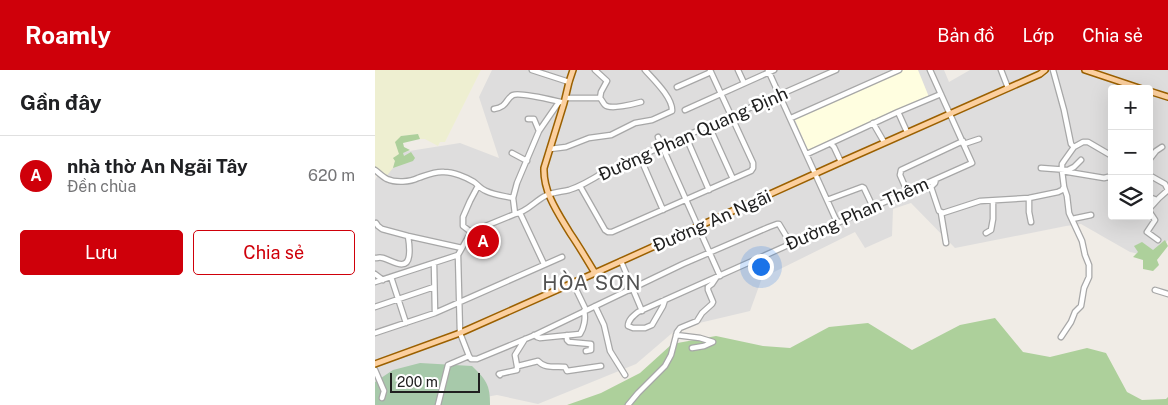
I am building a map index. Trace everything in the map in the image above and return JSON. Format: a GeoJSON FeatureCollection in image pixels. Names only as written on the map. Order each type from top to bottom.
{"type":"FeatureCollection","features":[{"type":"Feature","properties":{"kind":"main road"},"geometry":{"type":"LineString","coordinates":[[573,70],[544,168],[544,178],[555,208],[595,273]]}},
{"type":"Feature","properties":{"kind":"main road","name":"Đường An Ngãi"},"geometry":{"type":"LineString","coordinates":[[375,364],[460,333],[1045,70]]}},
{"type":"Feature","properties":{"kind":"main road"},"geometry":{"type":"LineString","coordinates":[[1085,70],[1130,85]]}},
{"type":"Feature","properties":{"kind":"main road"},"geometry":{"type":"LineString","coordinates":[[1101,70],[1112,79]]}},
{"type":"Feature","properties":{"kind":"main road"},"geometry":{"type":"LineString","coordinates":[[1153,92],[1168,97]]}},
{"type":"Feature","properties":{"kind":"street"},"geometry":{"type":"LineString","coordinates":[[532,70],[569,82]]}},
{"type":"Feature","properties":{"kind":"street"},"geometry":{"type":"LineString","coordinates":[[595,70],[607,81],[600,98],[605,105],[608,107],[626,106],[641,102]]}},
{"type":"Feature","properties":{"kind":"street"},"geometry":{"type":"LineString","coordinates":[[550,149],[566,147],[589,138],[611,135],[635,123],[652,120],[672,111],[668,97],[645,70]]}},
{"type":"Feature","properties":{"kind":"street"},"geometry":{"type":"LineString","coordinates":[[738,70],[744,83]]}},
{"type":"Feature","properties":{"kind":"street","name":"Đường Phan Quang Định"},"geometry":{"type":"LineString","coordinates":[[549,194],[568,191],[580,186],[604,172],[836,70]]}},
{"type":"Feature","properties":{"kind":"street"},"geometry":{"type":"LineString","coordinates":[[791,118],[899,70]]}},
{"type":"Feature","properties":{"kind":"street","name":"Đường Phan Thêm"},"geometry":{"type":"LineString","coordinates":[[640,312],[873,206],[907,191],[929,184],[936,178],[972,162],[930,70]]}},
{"type":"Feature","properties":{"kind":"street"},"geometry":{"type":"LineString","coordinates":[[1001,70],[1008,88]]}},
{"type":"Feature","properties":{"kind":"street"},"geometry":{"type":"LineString","coordinates":[[1053,70],[1071,144],[1074,147]]}},
{"type":"Feature","properties":{"kind":"street"},"geometry":{"type":"LineString","coordinates":[[580,186],[605,230],[612,232],[751,171],[753,163],[711,71],[677,87]]}},
{"type":"Feature","properties":{"kind":"street"},"geometry":{"type":"LineString","coordinates":[[685,110],[771,71],[837,222]]}},
{"type":"Feature","properties":{"kind":"street"},"geometry":{"type":"LineString","coordinates":[[494,108],[503,106],[515,94],[563,101],[600,98]]}},
{"type":"Feature","properties":{"kind":"street"},"geometry":{"type":"LineString","coordinates":[[807,154],[941,94]]}},
{"type":"Feature","properties":{"kind":"street"},"geometry":{"type":"LineString","coordinates":[[544,264],[517,213],[513,198],[517,183],[539,131],[563,101]]}},
{"type":"Feature","properties":{"kind":"street"},"geometry":{"type":"LineString","coordinates":[[898,112],[907,132]]}},
{"type":"Feature","properties":{"kind":"street"},"geometry":{"type":"LineString","coordinates":[[528,119],[534,119],[539,131]]}},
{"type":"Feature","properties":{"kind":"street"},"geometry":{"type":"LineString","coordinates":[[873,123],[885,142]]}},
{"type":"Feature","properties":{"kind":"street"},"geometry":{"type":"LineString","coordinates":[[709,126],[733,179]]}},
{"type":"Feature","properties":{"kind":"street"},"geometry":{"type":"LineString","coordinates":[[628,405],[637,393],[665,366],[671,355],[676,335],[680,328],[697,320],[712,304],[708,287],[718,277],[711,252],[658,136]]}},
{"type":"Feature","properties":{"kind":"street"},"geometry":{"type":"LineString","coordinates":[[686,137],[709,190]]}},
{"type":"Feature","properties":{"kind":"street"},"geometry":{"type":"LineString","coordinates":[[907,191],[900,174],[901,170],[963,142],[979,139]]}},
{"type":"Feature","properties":{"kind":"street"},"geometry":{"type":"LineString","coordinates":[[1061,337],[1075,312],[1081,306],[1089,278],[1089,264],[1082,241],[1069,213],[1062,171],[1063,164],[1074,147],[1083,142],[1088,142],[1108,154]]}},
{"type":"Feature","properties":{"kind":"street"},"geometry":{"type":"LineString","coordinates":[[831,144],[835,147],[841,162]]}},
{"type":"Feature","properties":{"kind":"street"},"geometry":{"type":"LineString","coordinates":[[1153,155],[1162,148]]}},
{"type":"Feature","properties":{"kind":"street"},"geometry":{"type":"LineString","coordinates":[[512,153],[527,161]]}},
{"type":"Feature","properties":{"kind":"street"},"geometry":{"type":"LineString","coordinates":[[640,157],[663,210]]}},
{"type":"Feature","properties":{"kind":"street"},"geometry":{"type":"LineString","coordinates":[[1062,171],[1074,167],[1081,160]]}},
{"type":"Feature","properties":{"kind":"street"},"geometry":{"type":"LineString","coordinates":[[1041,168],[1104,178],[1108,177]]}},
{"type":"Feature","properties":{"kind":"street"},"geometry":{"type":"LineString","coordinates":[[375,170],[393,181],[416,179],[435,172],[444,171],[467,179],[490,193],[513,198]]}},
{"type":"Feature","properties":{"kind":"street"},"geometry":{"type":"LineString","coordinates":[[1153,177],[1165,184],[1168,190],[1153,205]]}},
{"type":"Feature","properties":{"kind":"street"},"geometry":{"type":"LineString","coordinates":[[929,184],[941,212],[946,243]]}},
{"type":"Feature","properties":{"kind":"street"},"geometry":{"type":"LineString","coordinates":[[471,232],[463,226],[463,217],[469,201],[478,186]]}},
{"type":"Feature","properties":{"kind":"street"},"geometry":{"type":"LineString","coordinates":[[827,200],[862,187],[873,206]]}},
{"type":"Feature","properties":{"kind":"street"},"geometry":{"type":"LineString","coordinates":[[941,212],[947,212],[971,204],[1029,198],[1058,192],[1064,187]]}},
{"type":"Feature","properties":{"kind":"street"},"geometry":{"type":"LineString","coordinates":[[549,194],[538,199],[526,209],[471,232],[461,248],[458,255],[460,333],[471,359],[477,359],[525,339],[683,264],[777,224],[779,224],[791,244]]}},
{"type":"Feature","properties":{"kind":"street"},"geometry":{"type":"LineString","coordinates":[[1029,198],[1031,222]]}},
{"type":"Feature","properties":{"kind":"street"},"geometry":{"type":"LineString","coordinates":[[1153,198],[1157,200]]}},
{"type":"Feature","properties":{"kind":"street"},"geometry":{"type":"LineString","coordinates":[[986,233],[991,230],[993,224],[993,201]]}},
{"type":"Feature","properties":{"kind":"street"},"geometry":{"type":"LineString","coordinates":[[1072,219],[1091,215]]}},
{"type":"Feature","properties":{"kind":"street"},"geometry":{"type":"LineString","coordinates":[[1153,217],[1155,220],[1147,232],[1158,240]]}},
{"type":"Feature","properties":{"kind":"street"},"geometry":{"type":"LineString","coordinates":[[376,223],[380,228],[461,248]]}},
{"type":"Feature","properties":{"kind":"street"},"geometry":{"type":"LineString","coordinates":[[375,258],[385,259],[401,265],[405,264],[409,256],[408,236]]}},
{"type":"Feature","properties":{"kind":"street"},"geometry":{"type":"LineString","coordinates":[[375,282],[458,255]]}},
{"type":"Feature","properties":{"kind":"street"},"geometry":{"type":"LineString","coordinates":[[375,333],[435,313],[562,257]]}},
{"type":"Feature","properties":{"kind":"street"},"geometry":{"type":"LineString","coordinates":[[621,262],[633,289],[640,312],[630,320],[628,326],[633,328],[649,327],[652,325],[665,300]]}},
{"type":"Feature","properties":{"kind":"street"},"geometry":{"type":"LineString","coordinates":[[433,263],[435,313]]}},
{"type":"Feature","properties":{"kind":"street"},"geometry":{"type":"LineString","coordinates":[[375,274],[383,280]]}},
{"type":"Feature","properties":{"kind":"street"},"geometry":{"type":"LineString","coordinates":[[391,277],[405,322]]}},
{"type":"Feature","properties":{"kind":"street"},"geometry":{"type":"LineString","coordinates":[[534,335],[540,338],[581,333],[585,311],[573,283]]}},
{"type":"Feature","properties":{"kind":"street"},"geometry":{"type":"LineString","coordinates":[[375,307],[434,287]]}},
{"type":"Feature","properties":{"kind":"street"},"geometry":{"type":"LineString","coordinates":[[1155,290],[1168,294]]}},
{"type":"Feature","properties":{"kind":"street"},"geometry":{"type":"LineString","coordinates":[[595,306],[604,325],[610,351],[625,375]]}},
{"type":"Feature","properties":{"kind":"street"},"geometry":{"type":"LineString","coordinates":[[553,326],[556,336]]}},
{"type":"Feature","properties":{"kind":"street"},"geometry":{"type":"LineString","coordinates":[[567,335],[569,342],[591,345],[591,350],[586,350]]}},
{"type":"Feature","properties":{"kind":"street"},"geometry":{"type":"LineString","coordinates":[[676,335],[700,338],[713,342],[692,348]]}},
{"type":"Feature","properties":{"kind":"street"},"geometry":{"type":"LineString","coordinates":[[518,366],[515,356],[525,339]]}},
{"type":"Feature","properties":{"kind":"street"},"geometry":{"type":"LineString","coordinates":[[521,346],[527,350]]}},
{"type":"Feature","properties":{"kind":"street"},"geometry":{"type":"LineString","coordinates":[[437,405],[448,365],[469,356]]}},
{"type":"Feature","properties":{"kind":"street"},"geometry":{"type":"LineString","coordinates":[[500,375],[517,370],[518,366],[538,361],[543,366],[565,366],[567,371],[601,366]]}},
{"type":"Feature","properties":{"kind":"street"},"geometry":{"type":"LineString","coordinates":[[375,370],[383,391],[382,398]]}},
{"type":"Feature","properties":{"kind":"shaded area"},"geometry":{"type":"Polygon","coordinates":[[[375,70],[481,70],[445,142],[440,142],[438,146],[425,139],[420,139],[418,134],[401,136],[399,154],[393,168],[385,178],[375,170],[375,70]]]}},
{"type":"Feature","properties":{"kind":"shaded area"},"geometry":{"type":"Polygon","coordinates":[[[492,70],[944,70],[949,82],[970,70],[1168,70],[1168,240],[1154,257],[1130,252],[1081,224],[955,248],[911,203],[893,209],[892,236],[865,248],[855,232],[762,278],[750,311],[678,328],[636,364],[538,404],[497,395],[442,405],[375,405],[375,180],[390,154],[460,143],[499,158],[479,97],[492,70]]]}},
{"type":"Feature","properties":{"kind":"shaded area"},"geometry":{"type":"Polygon","coordinates":[[[903,70],[918,70],[929,97],[810,151],[808,150],[795,120],[796,117],[903,70]]]}},
{"type":"Feature","properties":{"kind":"shaded area"},"geometry":{"type":"Polygon","coordinates":[[[420,363],[472,366],[481,375],[488,387],[490,405],[375,405],[375,382],[393,370],[420,363]]]}},
{"type":"Feature","properties":{"kind":"green space"},"geometry":{"type":"Polygon","coordinates":[[[418,134],[420,139],[403,143],[404,147],[410,150],[403,153],[404,156],[411,152],[415,158],[413,161],[393,168],[395,161],[393,158],[399,154],[395,142],[401,136],[418,134]]]}},
{"type":"Feature","properties":{"kind":"green space"},"geometry":{"type":"Polygon","coordinates":[[[1165,240],[1168,246],[1157,260],[1159,265],[1153,271],[1143,269],[1143,260],[1133,257],[1138,252],[1134,246],[1142,242],[1153,250],[1165,240]]]}},
{"type":"Feature","properties":{"kind":"green space"},"geometry":{"type":"Polygon","coordinates":[[[995,318],[1023,352],[1050,357],[1087,348],[1106,353],[1127,392],[1142,400],[1166,399],[1168,397],[1168,405],[567,405],[601,393],[640,373],[672,344],[716,336],[763,346],[790,348],[829,327],[868,323],[912,350],[960,325],[995,318]]]}},
{"type":"Feature","properties":{"kind":"place","name":"nhà thờ An Ngãi Tây"},"geometry":{"type":"Point","coordinates":[483,241]}},
{"type":"Feature","properties":{"kind":"district","name":"HÒA SƠN"},"geometry":{"type":"Point","coordinates":[592,283]}}]}
